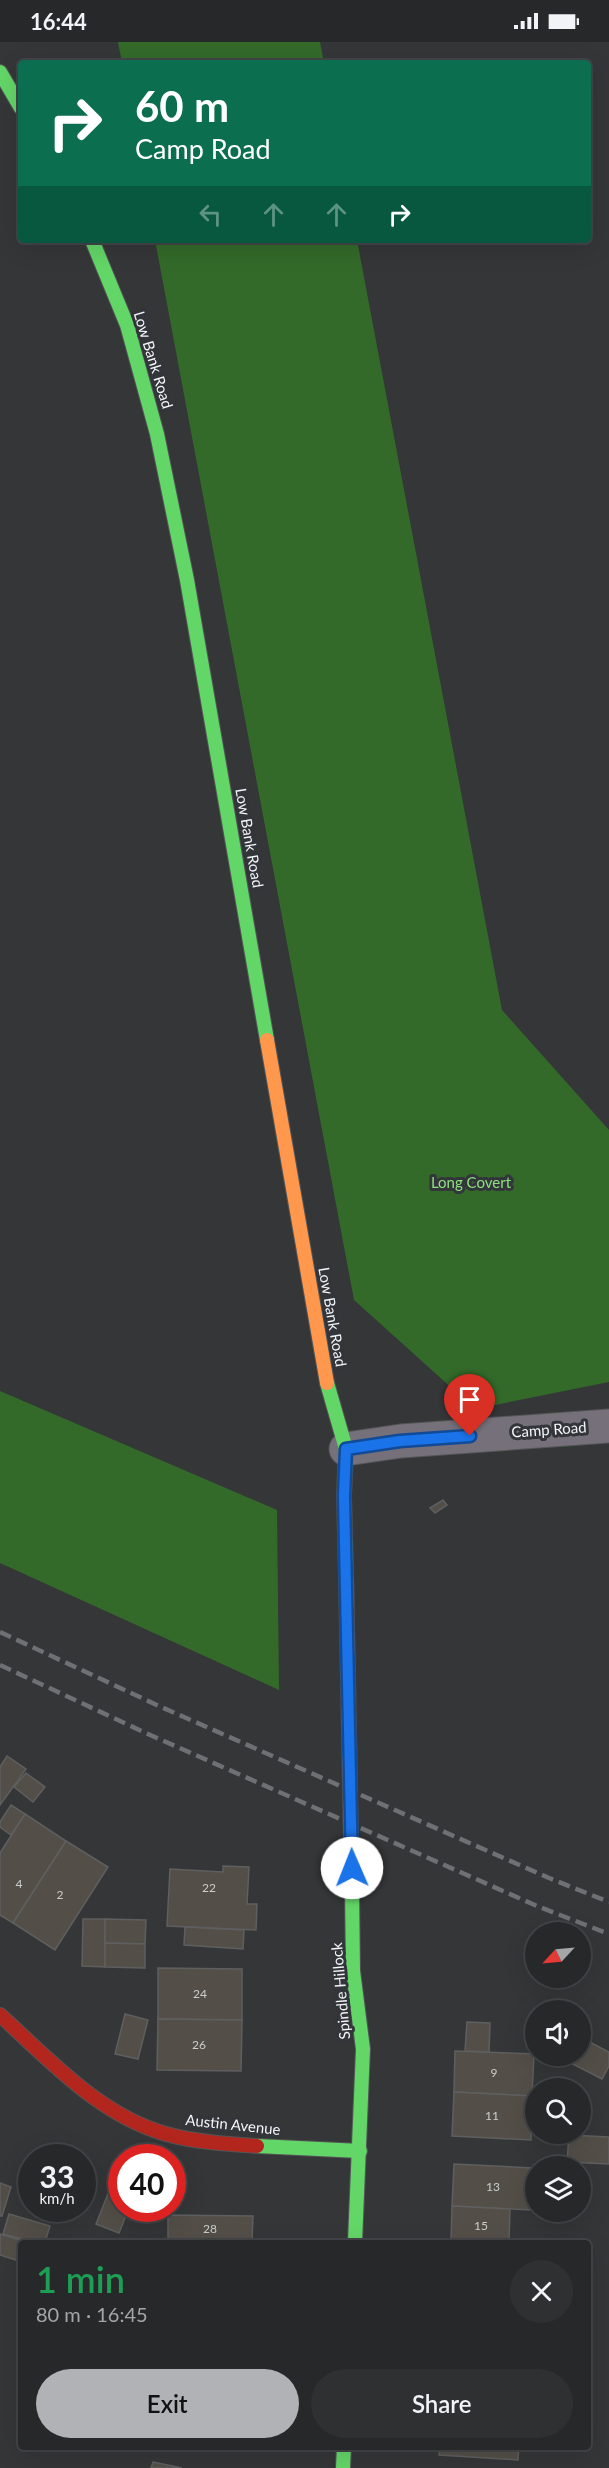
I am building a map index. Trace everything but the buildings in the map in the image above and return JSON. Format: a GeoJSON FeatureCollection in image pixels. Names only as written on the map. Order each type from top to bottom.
{"type":"FeatureCollection","features":[{"type":"Feature","properties":{"kind":"street"},"geometry":{"type":"LineString","coordinates":[[0,72],[18,103]]}},
{"type":"Feature","properties":{"kind":"street","name":"Low Bank Road"},"geometry":{"type":"LineString","coordinates":[[93,243],[127,325],[158,434],[187,580],[328,1389],[346,1449]]}},
{"type":"Feature","properties":{"kind":"street","name":"Camp Road"},"geometry":{"type":"LineString","coordinates":[[346,1449],[400,1441],[609,1426]]}},
{"type":"Feature","properties":{"kind":"street","name":"Spindle Hillock"},"geometry":{"type":"LineString","coordinates":[[346,1449],[344,1496],[353,1971],[363,2049],[355,2240]]}},
{"type":"Feature","properties":{"kind":"street","name":"Austin Avenue"},"geometry":{"type":"LineString","coordinates":[[0,2015],[90,2096],[126,2118],[166,2134],[221,2144],[360,2151]]}},
{"type":"Feature","properties":{"kind":"street"},"geometry":{"type":"LineString","coordinates":[[343,2468],[344,2450]]}},
{"type":"Feature","properties":{"kind":"green space"},"geometry":{"type":"Polygon","coordinates":[[[118,42],[320,42],[323,60],[121,60],[118,42]]]}},
{"type":"Feature","properties":{"kind":"green space","name":"Long Covert"},"geometry":{"type":"Polygon","coordinates":[[[156,243],[358,243],[502,1010],[609,1130],[609,1382],[475,1409],[354,1300],[156,243]]]}},
{"type":"Feature","properties":{"kind":"green space"},"geometry":{"type":"Polygon","coordinates":[[[0,1391],[277,1510],[279,1690],[0,1563],[0,1391]]]}},
{"type":"Feature","properties":{"kind":"railway"},"geometry":{"type":"LineString","coordinates":[[0,1632],[159,1706],[549,1878],[609,1902]]}},
{"type":"Feature","properties":{"kind":"railway"},"geometry":{"type":"LineString","coordinates":[[0,1665],[148,1734],[537,1906],[609,1934]]}},
{"type":"Feature","properties":{"kind":"traffic: fast"},"geometry":{"type":"LineString","coordinates":[[0,72],[18,103]]}},
{"type":"Feature","properties":{"kind":"traffic: fast"},"geometry":{"type":"LineString","coordinates":[[93,243],[127,325],[157,434],[187,580],[267,1040]]}},
{"type":"Feature","properties":{"kind":"traffic: fast"},"geometry":{"type":"LineString","coordinates":[[327,1383],[346,1449],[344,1496],[346,1575]]}},
{"type":"Feature","properties":{"kind":"traffic: fast"},"geometry":{"type":"LineString","coordinates":[[352,1890],[353,1971],[363,2049],[355,2240]]}},
{"type":"Feature","properties":{"kind":"traffic: fast"},"geometry":{"type":"LineString","coordinates":[[257,2146],[360,2151]]}},
{"type":"Feature","properties":{"kind":"traffic: fast"},"geometry":{"type":"LineString","coordinates":[[343,2468],[344,2450]]}},
{"type":"Feature","properties":{"kind":"traffic: slow"},"geometry":{"type":"LineString","coordinates":[[267,1040],[327,1383]]}},
{"type":"Feature","properties":{"kind":"traffic: slow"},"geometry":{"type":"LineString","coordinates":[[346,1575],[352,1890]]}},
{"type":"Feature","properties":{"kind":"traffic: jam"},"geometry":{"type":"LineString","coordinates":[[0,2015],[77,2084],[119,2114],[177,2137],[257,2146]]}},
{"type":"Feature","properties":{"kind":"route"},"geometry":{"type":"LineString","coordinates":[[352,1868],[344,1496],[346,1449],[400,1441],[470,1436]]}}]}
